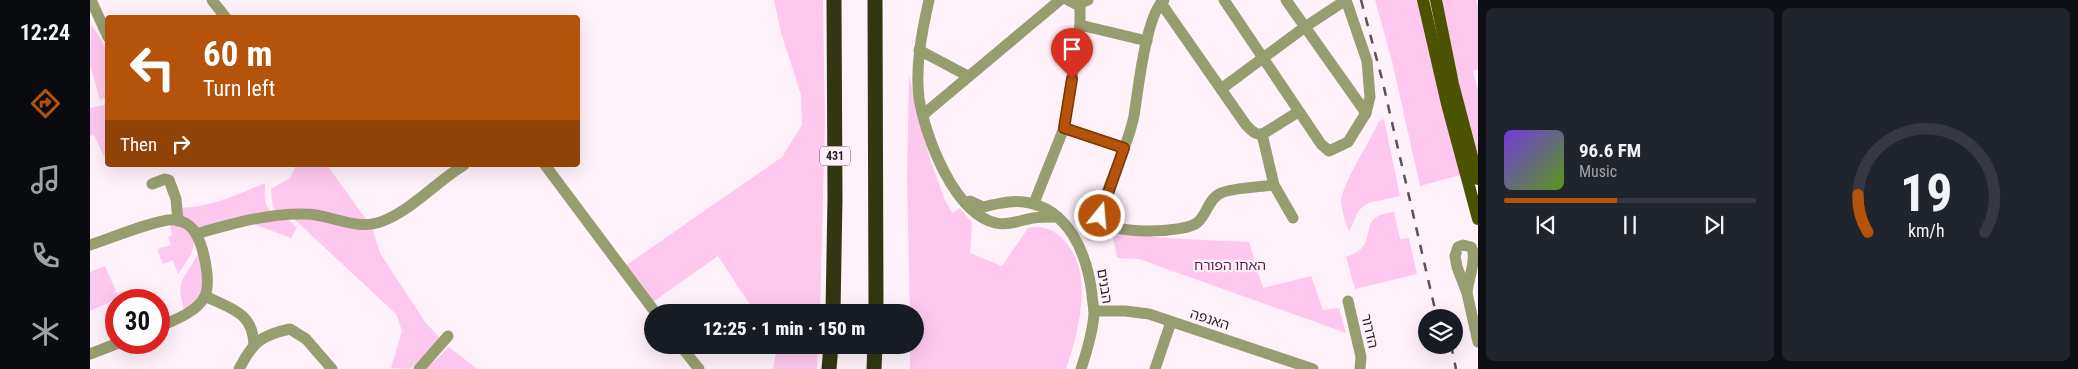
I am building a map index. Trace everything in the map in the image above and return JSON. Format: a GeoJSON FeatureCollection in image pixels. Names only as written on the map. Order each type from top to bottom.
{"type":"FeatureCollection","features":[{"type":"Feature","properties":{"kind":"highway","name":"431"},"geometry":{"type":"LineString","coordinates":[[833,304],[835,198],[834,0]]}},
{"type":"Feature","properties":{"kind":"highway"},"geometry":{"type":"LineString","coordinates":[[875,0],[876,304]]}},
{"type":"Feature","properties":{"kind":"highway"},"geometry":{"type":"LineString","coordinates":[[829,369],[830,354]]}},
{"type":"Feature","properties":{"kind":"highway"},"geometry":{"type":"LineString","coordinates":[[874,369],[875,354]]}},
{"type":"Feature","properties":{"kind":"main road"},"geometry":{"type":"LineString","coordinates":[[1423,0],[1447,104],[1478,219]]}},
{"type":"Feature","properties":{"kind":"main road"},"geometry":{"type":"LineString","coordinates":[[1436,0],[1453,84],[1478,179]]}},
{"type":"Feature","properties":{"kind":"street"},"geometry":{"type":"LineString","coordinates":[[91,0],[105,30]]}},
{"type":"Feature","properties":{"kind":"street"},"geometry":{"type":"LineString","coordinates":[[212,0],[224,15]]}},
{"type":"Feature","properties":{"kind":"street"},"geometry":{"type":"LineString","coordinates":[[929,0],[920,50],[919,98],[937,158],[948,178],[981,216],[994,223],[1018,222],[1042,216],[1056,217]]}},
{"type":"Feature","properties":{"kind":"street"},"geometry":{"type":"LineString","coordinates":[[924,114],[1060,0]]}},
{"type":"Feature","properties":{"kind":"street"},"geometry":{"type":"LineString","coordinates":[[1034,203],[1064,128],[1084,2],[1071,3],[1068,0]]}},
{"type":"Feature","properties":{"kind":"street"},"geometry":{"type":"LineString","coordinates":[[1221,89],[1263,58],[1305,27],[1346,0],[1367,61],[1370,97],[1366,113],[1348,142],[1329,151],[1321,144],[1298,112],[1263,58],[1224,0]]}},
{"type":"Feature","properties":{"kind":"street"},"geometry":{"type":"LineString","coordinates":[[1286,0],[1366,113]]}},
{"type":"Feature","properties":{"kind":"street"},"geometry":{"type":"LineString","coordinates":[[1274,185],[1222,193],[1214,198],[1198,222],[1186,228],[1147,231],[1120,229],[1103,224],[1100,216],[1132,126],[1152,20],[1162,1],[1246,125],[1255,134],[1262,134],[1298,112]]}},
{"type":"Feature","properties":{"kind":"street"},"geometry":{"type":"LineString","coordinates":[[1080,25],[1147,41]]}},
{"type":"Feature","properties":{"kind":"street"},"geometry":{"type":"LineString","coordinates":[[920,50],[968,76]]}},
{"type":"Feature","properties":{"kind":"street"},"geometry":{"type":"LineString","coordinates":[[1064,128],[1124,148]]}},
{"type":"Feature","properties":{"kind":"street"},"geometry":{"type":"LineString","coordinates":[[1262,134],[1274,185],[1293,218]]}},
{"type":"Feature","properties":{"kind":"street"},"geometry":{"type":"LineString","coordinates":[[196,234],[232,224],[289,214],[306,214],[357,225],[373,224],[383,221],[403,210],[461,167]]}},
{"type":"Feature","properties":{"kind":"street"},"geometry":{"type":"LineString","coordinates":[[547,167],[649,304]]}},
{"type":"Feature","properties":{"kind":"street"},"geometry":{"type":"LineString","coordinates":[[152,184],[165,179],[170,180],[176,199],[178,221]]}},
{"type":"Feature","properties":{"kind":"street","name":"הבנים"},"geometry":{"type":"LineString","coordinates":[[965,199],[978,206],[999,202],[1022,201],[1034,203],[1052,213],[1072,232],[1079,244],[1090,282],[1094,311],[1090,338],[1080,369]]}},
{"type":"Feature","properties":{"kind":"street"},"geometry":{"type":"LineString","coordinates":[[90,245],[166,220],[178,221],[188,225],[196,234],[206,267],[207,287],[205,296],[195,308],[170,322]]}},
{"type":"Feature","properties":{"kind":"street"},"geometry":{"type":"LineString","coordinates":[[1467,292],[1478,342]]}},
{"type":"Feature","properties":{"kind":"street"},"geometry":{"type":"LineString","coordinates":[[205,296],[244,316],[251,326],[254,345]]}},
{"type":"Feature","properties":{"kind":"street","name":"הדרור"},"geometry":{"type":"LineString","coordinates":[[1348,301],[1361,357],[1360,369]]}},
{"type":"Feature","properties":{"kind":"street","name":"האנפה"},"geometry":{"type":"LineString","coordinates":[[1094,311],[1125,311],[1149,314],[1313,369]]}},
{"type":"Feature","properties":{"kind":"street"},"geometry":{"type":"LineString","coordinates":[[1155,369],[1171,322]]}},
{"type":"Feature","properties":{"kind":"street"},"geometry":{"type":"LineString","coordinates":[[239,369],[254,345],[262,337],[290,329],[306,339],[332,369]]}},
{"type":"Feature","properties":{"kind":"street"},"geometry":{"type":"LineString","coordinates":[[419,369],[448,336]]}},
{"type":"Feature","properties":{"kind":"street"},"geometry":{"type":"LineString","coordinates":[[90,354],[105,348]]}},
{"type":"Feature","properties":{"kind":"street"},"geometry":{"type":"LineString","coordinates":[[687,354],[699,369]]}},
{"type":"Feature","properties":{"kind":"green space"},"geometry":{"type":"Polygon","coordinates":[[[774,0],[823,0],[825,124],[820,304],[750,304],[718,256],[653,302],[625,266],[782,157],[802,125],[801,95],[781,32],[774,0]]]}},
{"type":"Feature","properties":{"kind":"green space"},"geometry":{"type":"Polygon","coordinates":[[[1375,0],[1419,0],[1460,175],[1420,186],[1392,61],[1375,0]]]}},
{"type":"Feature","properties":{"kind":"green space"},"geometry":{"type":"Polygon","coordinates":[[[1443,0],[1476,0],[1478,5],[1478,69],[1473,71],[1478,89],[1478,163],[1448,38],[1443,0]]]}},
{"type":"Feature","properties":{"kind":"green space"},"geometry":{"type":"Polygon","coordinates":[[[91,25],[105,48],[105,98],[100,100],[90,65],[91,25]]]}},
{"type":"Feature","properties":{"kind":"green space"},"geometry":{"type":"Polygon","coordinates":[[[909,75],[925,142],[944,198],[953,213],[960,208],[972,223],[970,253],[1002,266],[1028,228],[1038,227],[1055,233],[1063,239],[1073,252],[1079,267],[1081,302],[1076,337],[1066,369],[910,369],[910,354],[924,354],[924,304],[910,304],[907,178],[909,75]]]}},
{"type":"Feature","properties":{"kind":"green space"},"geometry":{"type":"Polygon","coordinates":[[[105,104],[104,156],[94,135],[90,136],[90,108],[105,104]]]}},
{"type":"Feature","properties":{"kind":"green space"},"geometry":{"type":"Polygon","coordinates":[[[1384,119],[1400,196],[1368,203],[1359,210],[1349,232],[1341,202],[1342,194],[1379,121],[1384,119]]]}},
{"type":"Feature","properties":{"kind":"green space"},"geometry":{"type":"Polygon","coordinates":[[[295,167],[328,167],[368,222],[276,213],[271,189],[290,178],[295,167]]]}},
{"type":"Feature","properties":{"kind":"green space"},"geometry":{"type":"Polygon","coordinates":[[[265,183],[265,202],[271,213],[200,231],[181,218],[180,208],[213,203],[265,183]]]}},
{"type":"Feature","properties":{"kind":"green space"},"geometry":{"type":"Polygon","coordinates":[[[1394,212],[1400,239],[1409,238],[1417,274],[1355,289],[1346,257],[1362,248],[1371,222],[1375,218],[1394,212]]]}},
{"type":"Feature","properties":{"kind":"green space"},"geometry":{"type":"Polygon","coordinates":[[[286,217],[297,228],[291,238],[253,224],[286,217]]]}},
{"type":"Feature","properties":{"kind":"green space"},"geometry":{"type":"Polygon","coordinates":[[[311,217],[372,228],[380,253],[425,322],[439,337],[431,349],[410,369],[391,368],[402,331],[396,314],[293,218],[311,217]]]}},
{"type":"Feature","properties":{"kind":"green space","name":"האחו הפורח"},"geometry":{"type":"Polygon","coordinates":[[[1073,220],[1095,227],[1138,235],[1249,242],[1263,288],[1311,276],[1323,310],[1339,308],[1346,333],[1139,259],[1117,258],[1113,237],[1088,241],[1073,220]]]}},
{"type":"Feature","properties":{"kind":"green space"},"geometry":{"type":"Polygon","coordinates":[[[170,224],[186,228],[194,239],[192,251],[178,274],[173,260],[163,264],[157,249],[171,245],[168,237],[172,235],[170,224]]]}},
{"type":"Feature","properties":{"kind":"green space"},"geometry":{"type":"Polygon","coordinates":[[[200,251],[204,270],[202,294],[184,311],[180,291],[182,280],[200,251]]]}},
{"type":"Feature","properties":{"kind":"green space"},"geometry":{"type":"Polygon","coordinates":[[[105,266],[115,289],[105,289],[105,304],[90,311],[90,272],[105,266]]]}},
{"type":"Feature","properties":{"kind":"green space"},"geometry":{"type":"Polygon","coordinates":[[[449,347],[477,369],[426,369],[449,347]]]}},
{"type":"Feature","properties":{"kind":"green space"},"geometry":{"type":"Polygon","coordinates":[[[776,354],[818,354],[817,369],[773,369],[776,354]]]}},
{"type":"Feature","properties":{"kind":"railway"},"geometry":{"type":"LineString","coordinates":[[1361,0],[1382,79],[1435,309]]}},
{"type":"Feature","properties":{"kind":"railway"},"geometry":{"type":"LineString","coordinates":[[1453,354],[1456,369]]}},
{"type":"Feature","properties":{"kind":"route"},"geometry":{"type":"LineString","coordinates":[[1072,79],[1064,128],[1124,148],[1100,216]]}}]}
